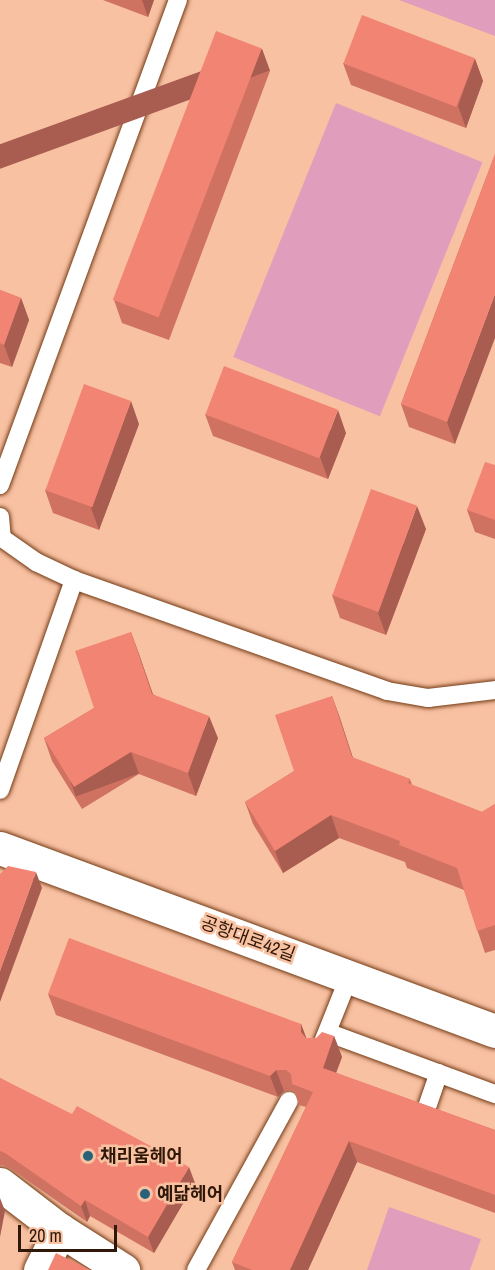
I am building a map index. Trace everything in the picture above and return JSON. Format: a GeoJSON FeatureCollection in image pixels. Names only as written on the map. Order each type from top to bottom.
{"type":"FeatureCollection","features":[{"type":"Feature","properties":{"kind":"street","name":"공항대로42길"},"geometry":{"type":"LineString","coordinates":[[0,848],[495,1031]]}},
{"type":"Feature","properties":{"kind":"street"},"geometry":{"type":"LineString","coordinates":[[0,1184],[60,1230],[123,1270]]}},
{"type":"Feature","properties":{"kind":"street"},"geometry":{"type":"LineString","coordinates":[[40,1270],[60,1230]]}},
{"type":"Feature","properties":{"kind":"lane"},"geometry":{"type":"LineString","coordinates":[[0,485],[178,0]]}},
{"type":"Feature","properties":{"kind":"lane"},"geometry":{"type":"LineString","coordinates":[[0,517],[2,538],[36,562],[74,579],[387,690],[428,698],[495,690]]}},
{"type":"Feature","properties":{"kind":"lane"},"geometry":{"type":"LineString","coordinates":[[0,790],[74,579]]}},
{"type":"Feature","properties":{"kind":"lane"},"geometry":{"type":"LineString","coordinates":[[319,1049],[329,1033],[349,977]]}},
{"type":"Feature","properties":{"kind":"lane"},"geometry":{"type":"LineString","coordinates":[[329,1033],[495,1094]]}},
{"type":"Feature","properties":{"kind":"lane"},"geometry":{"type":"LineString","coordinates":[[426,1110],[439,1073]]}},
{"type":"Feature","properties":{"kind":"lane"},"geometry":{"type":"LineString","coordinates":[[196,1270],[289,1101]]}},
{"type":"Feature","properties":{"kind":"shaded area"},"geometry":{"type":"Polygon","coordinates":[[[399,0],[495,0],[495,36],[399,0]]]}},
{"type":"Feature","properties":{"kind":"shaded area"},"geometry":{"type":"Polygon","coordinates":[[[336,103],[482,162],[380,416],[233,357],[336,103]]]}},
{"type":"Feature","properties":{"kind":"shaded area"},"geometry":{"type":"Polygon","coordinates":[[[389,1207],[481,1239],[470,1270],[367,1270],[389,1207]]]}},
{"type":"Feature","properties":{"kind":"building"},"geometry":{"type":"Polygon","coordinates":[[[362,15],[475,58],[456,107],[343,64],[362,15]]]}},
{"type":"Feature","properties":{"kind":"building"},"geometry":{"type":"Polygon","coordinates":[[[216,31],[262,49],[159,317],[113,300],[216,31]]]}},
{"type":"Feature","properties":{"kind":"building"},"geometry":{"type":"Polygon","coordinates":[[[495,154],[495,294],[447,422],[401,404],[495,154]]]}},
{"type":"Feature","properties":{"kind":"building"},"geometry":{"type":"Polygon","coordinates":[[[0,290],[21,298],[4,345],[0,343],[0,290]]]}},
{"type":"Feature","properties":{"kind":"building"},"geometry":{"type":"Polygon","coordinates":[[[224,366],[338,410],[319,458],[205,415],[224,366]]]}},
{"type":"Feature","properties":{"kind":"building"},"geometry":{"type":"Polygon","coordinates":[[[84,384],[131,401],[92,507],[45,490],[84,384]]]}},
{"type":"Feature","properties":{"kind":"building"},"geometry":{"type":"Polygon","coordinates":[[[485,462],[495,465],[495,520],[467,510],[485,462]]]}},
{"type":"Feature","properties":{"kind":"building"},"geometry":{"type":"Polygon","coordinates":[[[371,489],[417,506],[378,612],[332,595],[371,489]]]}},
{"type":"Feature","properties":{"kind":"building"},"geometry":{"type":"Polygon","coordinates":[[[131,632],[152,694],[209,716],[188,773],[131,752],[74,787],[44,738],[94,708],[75,651],[131,632]]]}},
{"type":"Feature","properties":{"kind":"building"},"geometry":{"type":"Polygon","coordinates":[[[332,696],[352,757],[410,779],[408,783],[482,812],[495,804],[495,925],[477,931],[457,868],[399,845],[400,841],[331,815],[275,851],[245,802],[294,771],[275,715],[332,696]]]}},
{"type":"Feature","properties":{"kind":"building"},"geometry":{"type":"Polygon","coordinates":[[[8,866],[36,872],[0,971],[0,874],[8,866]]]}},
{"type":"Feature","properties":{"kind":"building"},"geometry":{"type":"Polygon","coordinates":[[[69,938],[301,1024],[301,1032],[306,1038],[316,1038],[322,1032],[334,1036],[323,1068],[495,1130],[495,1195],[349,1141],[290,1270],[252,1270],[232,1262],[313,1092],[292,1084],[291,1074],[286,1070],[276,1070],[270,1076],[48,994],[69,938]]]}},
{"type":"Feature","properties":{"kind":"building"},"geometry":{"type":"Polygon","coordinates":[[[0,1078],[72,1114],[77,1106],[189,1167],[148,1237],[85,1200],[81,1206],[0,1151],[0,1078]]]}},
{"type":"Feature","properties":{"kind":"building"},"geometry":{"type":"Polygon","coordinates":[[[56,1253],[90,1270],[48,1270],[56,1253]]]}},
{"type":"Feature","properties":{"kind":"place","name":"채리움헤어"},"geometry":{"type":"Point","coordinates":[88,1156]}},
{"type":"Feature","properties":{"kind":"place","name":"예닮헤어"},"geometry":{"type":"Point","coordinates":[145,1194]}}]}
